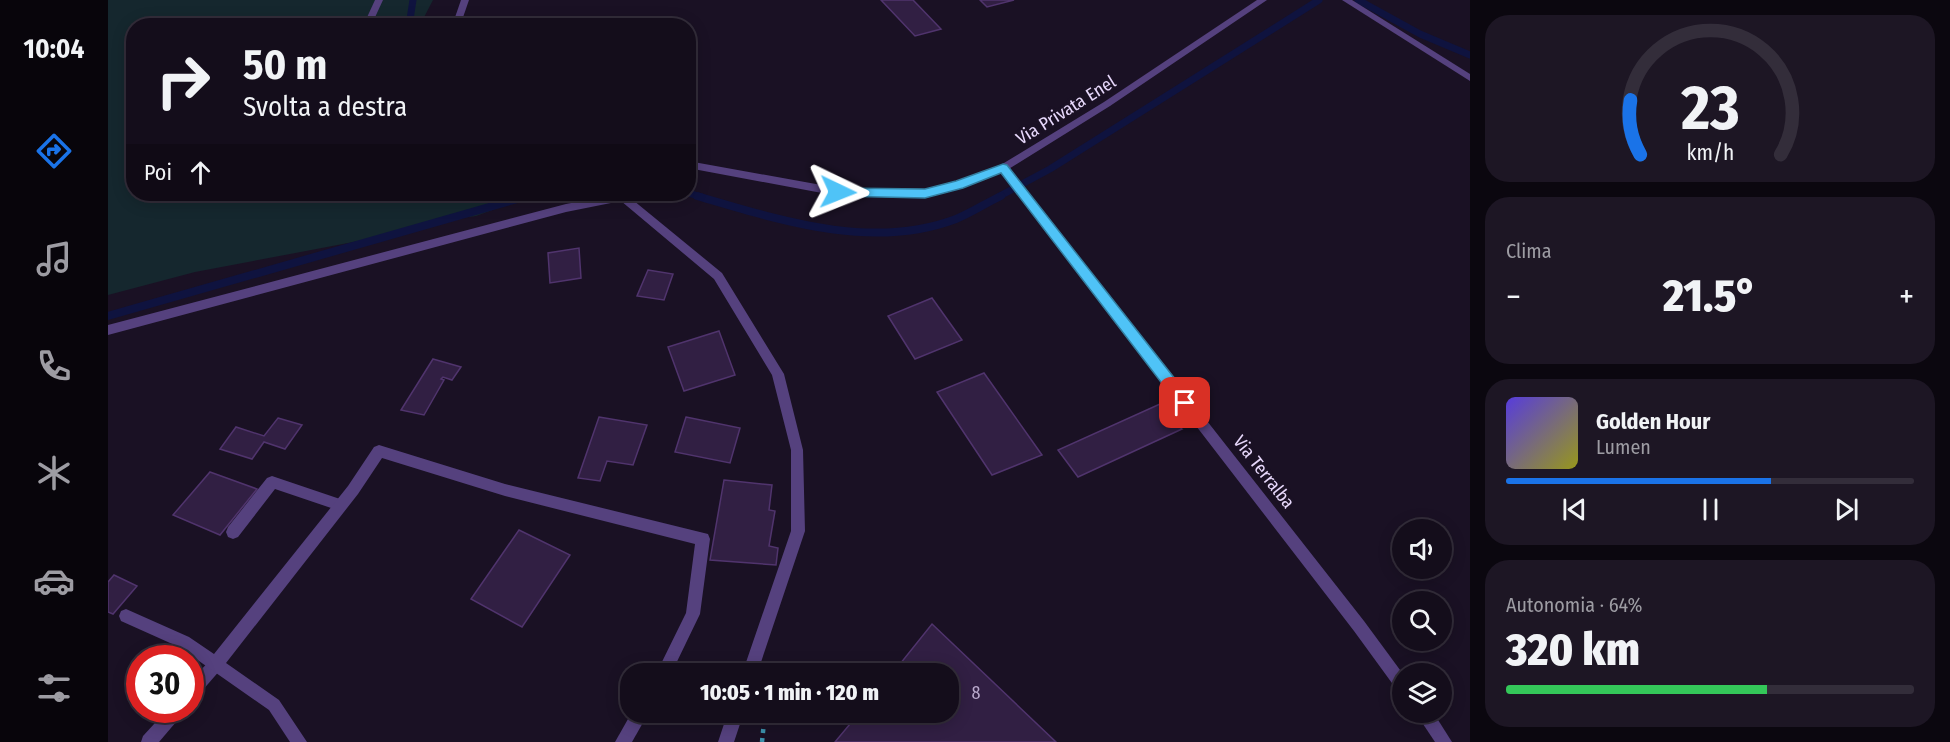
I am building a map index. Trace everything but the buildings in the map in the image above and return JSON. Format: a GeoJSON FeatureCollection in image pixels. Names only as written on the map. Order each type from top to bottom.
{"type":"FeatureCollection","features":[{"type":"Feature","properties":{"kind":"street"},"geometry":{"type":"LineString","coordinates":[[371,18],[379,0]]}},
{"type":"Feature","properties":{"kind":"street"},"geometry":{"type":"LineString","coordinates":[[459,18],[465,0]]}},
{"type":"Feature","properties":{"kind":"street","name":"Via Privata Enel"},"geometry":{"type":"LineString","coordinates":[[696,165],[838,192],[925,194],[959,185],[1005,171],[1263,0]]}},
{"type":"Feature","properties":{"kind":"street"},"geometry":{"type":"LineString","coordinates":[[1346,0],[1470,78]]}},
{"type":"Feature","properties":{"kind":"street","name":"Via Terralba"},"geometry":{"type":"LineString","coordinates":[[1005,171],[1392,672]]}},
{"type":"Feature","properties":{"kind":"street"},"geometry":{"type":"LineString","coordinates":[[108,330],[597,201]]}},
{"type":"Feature","properties":{"kind":"street"},"geometry":{"type":"LineString","coordinates":[[631,201],[718,276],[778,374],[797,450],[798,531],[753,663]]}},
{"type":"Feature","properties":{"kind":"street"},"geometry":{"type":"LineString","coordinates":[[204,678],[340,506],[379,452],[505,490],[703,539],[693,614],[668,663]]}},
{"type":"Feature","properties":{"kind":"street"},"geometry":{"type":"LineString","coordinates":[[233,532],[272,482],[340,506]]}},
{"type":"Feature","properties":{"kind":"street"},"geometry":{"type":"LineString","coordinates":[[126,616],[184,642],[274,705],[299,742]]}},
{"type":"Feature","properties":{"kind":"street"},"geometry":{"type":"LineString","coordinates":[[149,742],[166,723]]}},
{"type":"Feature","properties":{"kind":"street"},"geometry":{"type":"LineString","coordinates":[[623,742],[634,723]]}},
{"type":"Feature","properties":{"kind":"street"},"geometry":{"type":"LineString","coordinates":[[726,742],[732,723]]}},
{"type":"Feature","properties":{"kind":"street"},"geometry":{"type":"LineString","coordinates":[[1430,723],[1444,742]]}},
{"type":"Feature","properties":{"kind":"path"},"geometry":{"type":"LineString","coordinates":[[762,742],[764,723]]}},
{"type":"Feature","properties":{"kind":"shaded area"},"geometry":{"type":"Polygon","coordinates":[[[108,0],[433,0],[424,18],[126,18],[126,201],[517,201],[476,216],[431,222],[385,236],[195,272],[108,295],[108,0]]]}},
{"type":"Feature","properties":{"kind":"waterway"},"geometry":{"type":"LineString","coordinates":[[410,18],[413,0]]}},
{"type":"Feature","properties":{"kind":"waterway"},"geometry":{"type":"LineString","coordinates":[[998,197],[1050,169],[1319,0]]}},
{"type":"Feature","properties":{"kind":"waterway"},"geometry":{"type":"LineString","coordinates":[[1358,0],[1420,34],[1470,55]]}},
{"type":"Feature","properties":{"kind":"waterway"},"geometry":{"type":"LineString","coordinates":[[696,195],[702,197]]}},
{"type":"Feature","properties":{"kind":"waterway"},"geometry":{"type":"LineString","coordinates":[[697,196],[793,222],[859,232],[892,232],[924,228],[956,219],[1001,196]]}},
{"type":"Feature","properties":{"kind":"waterway"},"geometry":{"type":"LineString","coordinates":[[108,316],[510,201]]}},
{"type":"Feature","properties":{"kind":"route"},"geometry":{"type":"LineString","coordinates":[[838,192],[925,194],[959,185],[1003,168],[1185,403]]}}]}
